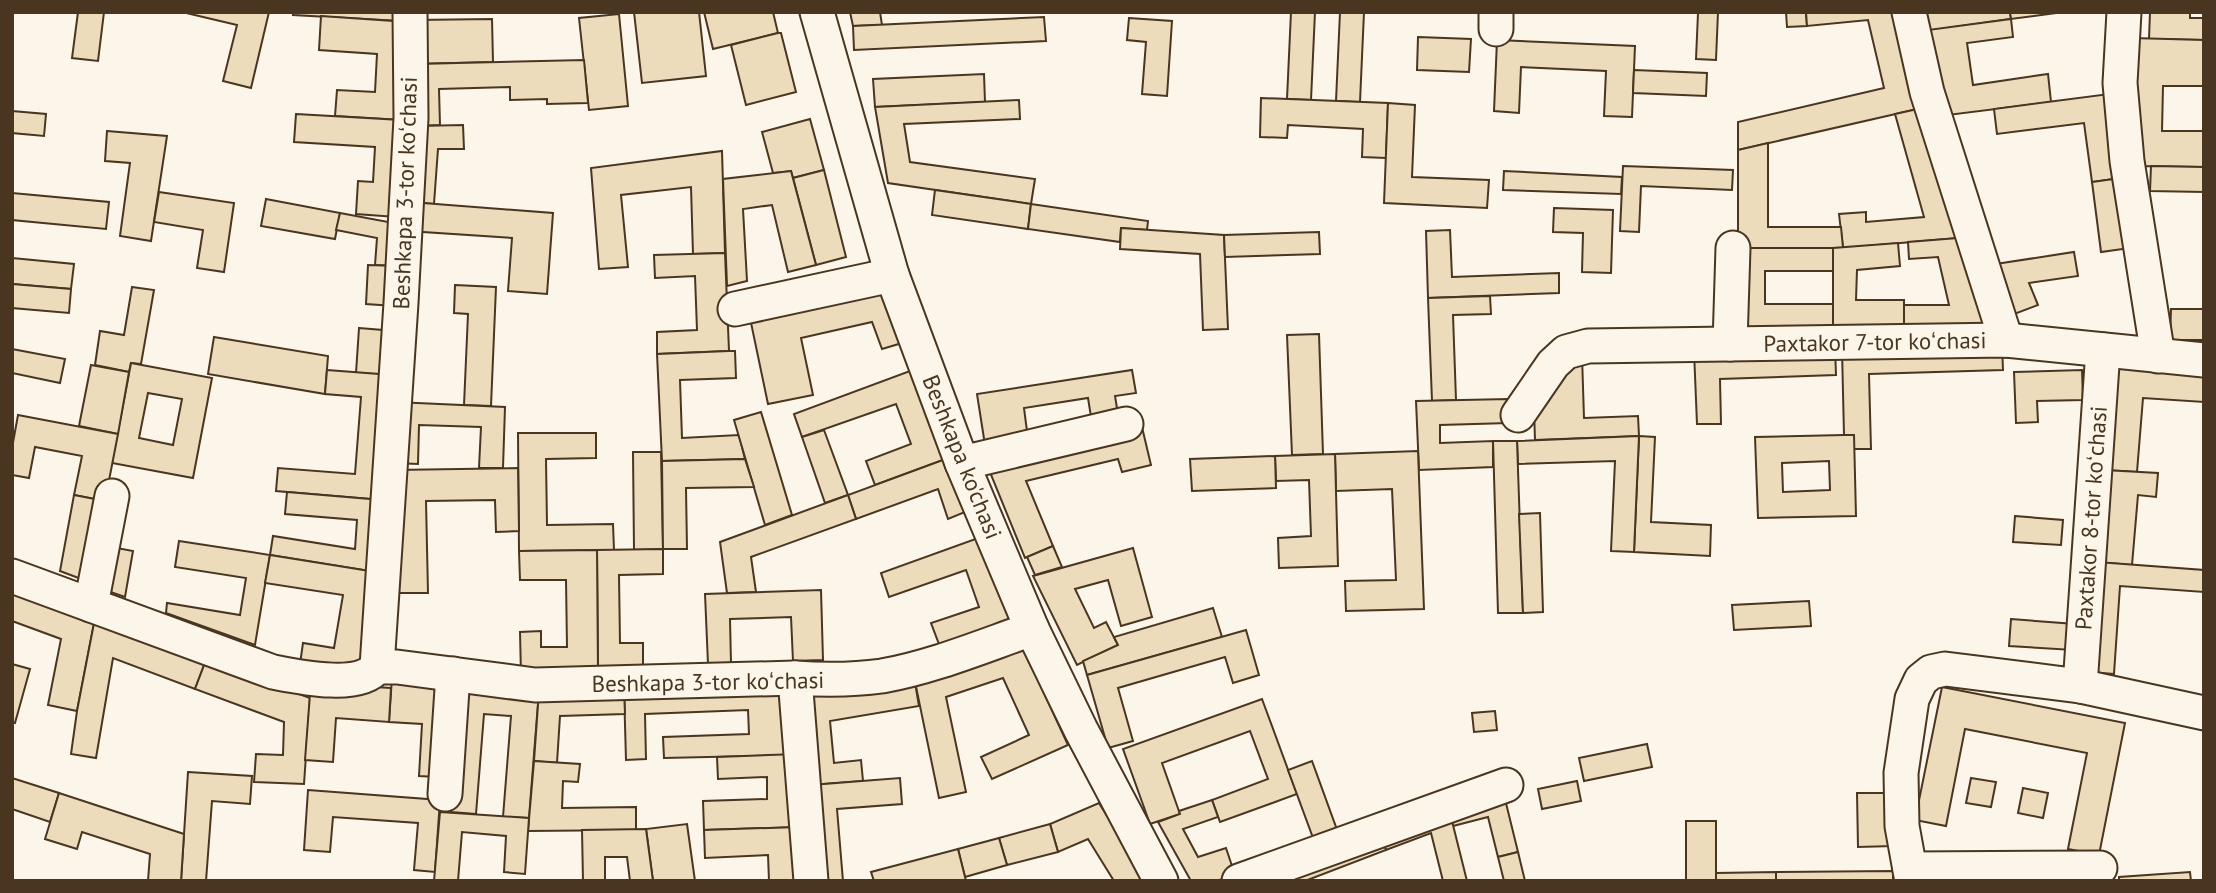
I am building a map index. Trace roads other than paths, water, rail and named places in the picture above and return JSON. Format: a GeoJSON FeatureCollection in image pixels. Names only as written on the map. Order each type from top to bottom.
{"type":"FeatureCollection","features":[{"type":"Feature","properties":{"kind":"street","name":"Beshkapa 3-tor koʻchasi"},"geometry":{"type":"LineString","coordinates":[[12,576],[273,672],[310,679],[342,679],[359,678],[372,673],[377,667],[411,118],[410,12]]}},
{"type":"Feature","properties":{"kind":"street","name":"Beshkapa ko'chasi"},"geometry":{"type":"LineString","coordinates":[[817,12],[891,275],[962,463],[1032,629],[1081,730],[1161,881]]}},
{"type":"Feature","properties":{"kind":"street","name":"Paxtakor 7-tor koʻchasi"},"geometry":{"type":"LineString","coordinates":[[1518,415],[1553,364],[1566,352],[1588,346],[2006,340],[1927,92],[1909,12]]}},
{"type":"Feature","properties":{"kind":"street"},"geometry":{"type":"LineString","coordinates":[[2124,12],[2120,83],[2127,161],[2158,356]]}},
{"type":"Feature","properties":{"kind":"street"},"geometry":{"type":"LineString","coordinates":[[1730,344],[1733,247]]}},
{"type":"Feature","properties":{"kind":"street"},"geometry":{"type":"LineString","coordinates":[[735,309],[891,275]]}},
{"type":"Feature","properties":{"kind":"street"},"geometry":{"type":"LineString","coordinates":[[2006,340],[2204,360]]}},
{"type":"Feature","properties":{"kind":"street","name":"Paxtakor 8-tor koʻchasi"},"geometry":{"type":"LineString","coordinates":[[2080,686],[2103,349]]}},
{"type":"Feature","properties":{"kind":"street"},"geometry":{"type":"LineString","coordinates":[[962,463],[1126,424]]}},
{"type":"Feature","properties":{"kind":"street"},"geometry":{"type":"LineString","coordinates":[[91,605],[112,496]]}},
{"type":"Feature","properties":{"kind":"street","name":"Beshkapa 3-tor koʻchasi"},"geometry":{"type":"LineString","coordinates":[[377,667],[397,667],[535,685],[795,678],[834,680],[883,676],[938,661],[1032,629]]}},
{"type":"Feature","properties":{"kind":"street"},"geometry":{"type":"LineString","coordinates":[[2099,868],[1911,875],[1902,826],[1900,773],[1912,699],[1920,680],[1931,672],[1945,669],[2080,686],[2204,713]]}},
{"type":"Feature","properties":{"kind":"street"},"geometry":{"type":"LineString","coordinates":[[445,794],[453,674]]}},
{"type":"Feature","properties":{"kind":"street"},"geometry":{"type":"LineString","coordinates":[[795,678],[811,881]]}},
{"type":"Feature","properties":{"kind":"street"},"geometry":{"type":"LineString","coordinates":[[1239,881],[1506,785]]}}]}
